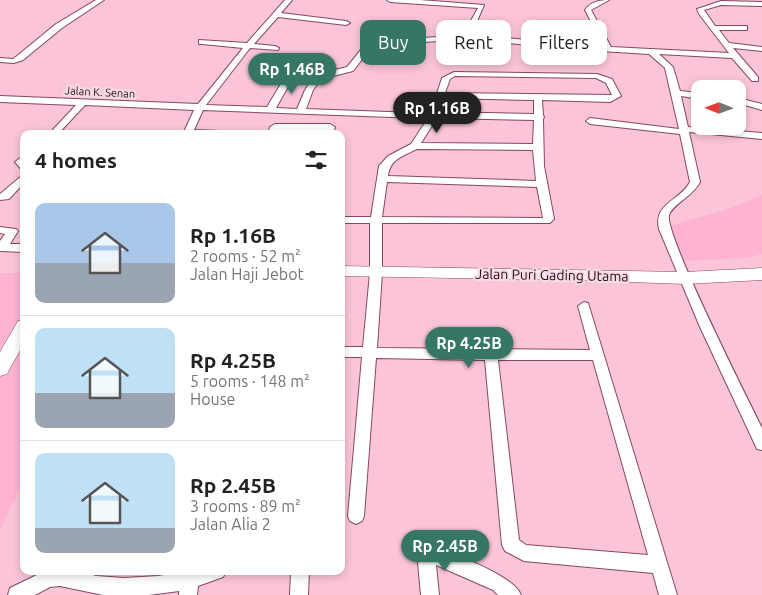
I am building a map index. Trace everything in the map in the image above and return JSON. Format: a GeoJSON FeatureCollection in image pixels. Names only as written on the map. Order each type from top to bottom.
{"type":"FeatureCollection","features":[{"type":"Feature","properties":{"kind":"street"},"geometry":{"type":"LineString","coordinates":[[0,60],[14,62],[59,26],[101,0]]}},
{"type":"Feature","properties":{"kind":"street"},"geometry":{"type":"LineString","coordinates":[[189,130],[200,108],[247,46],[289,0]]}},
{"type":"Feature","properties":{"kind":"street"},"geometry":{"type":"LineString","coordinates":[[390,0],[482,6],[475,20]]}},
{"type":"Feature","properties":{"kind":"street"},"geometry":{"type":"LineString","coordinates":[[606,0],[590,7],[588,10],[608,48]]}},
{"type":"Feature","properties":{"kind":"street"},"geometry":{"type":"LineString","coordinates":[[755,79],[734,56],[728,45],[701,13],[700,9],[721,1],[762,4]]}},
{"type":"Feature","properties":{"kind":"street"},"geometry":{"type":"LineString","coordinates":[[276,15],[346,23]]}},
{"type":"Feature","properties":{"kind":"street"},"geometry":{"type":"LineString","coordinates":[[714,28],[744,28]]}},
{"type":"Feature","properties":{"kind":"street"},"geometry":{"type":"LineString","coordinates":[[300,112],[309,90],[318,77],[344,72],[352,68],[376,38],[436,40]]}},
{"type":"Feature","properties":{"kind":"street"},"geometry":{"type":"LineString","coordinates":[[511,40],[734,56]]}},
{"type":"Feature","properties":{"kind":"street"},"geometry":{"type":"LineString","coordinates":[[202,42],[276,48]]}},
{"type":"Feature","properties":{"kind":"street"},"geometry":{"type":"LineString","coordinates":[[728,45],[762,49]]}},
{"type":"Feature","properties":{"kind":"street"},"geometry":{"type":"LineString","coordinates":[[649,50],[669,67],[696,182],[688,194],[669,205],[665,211],[663,222],[685,278],[762,444]]}},
{"type":"Feature","properties":{"kind":"street"},"geometry":{"type":"LineString","coordinates":[[270,110],[295,67]]}},
{"type":"Feature","properties":{"kind":"street"},"geometry":{"type":"LineString","coordinates":[[415,146],[434,115],[434,110],[446,78],[456,74],[597,76],[609,81],[617,96],[610,99],[440,95]]}},
{"type":"Feature","properties":{"kind":"street"},"geometry":{"type":"LineString","coordinates":[[676,93],[691,95]]}},
{"type":"Feature","properties":{"kind":"street"},"geometry":{"type":"LineString","coordinates":[[345,220],[376,224],[546,221],[549,219],[541,184],[538,147],[540,117],[538,97]]}},
{"type":"Feature","properties":{"kind":"street","name":"Jalan K. Senan"},"geometry":{"type":"LineString","coordinates":[[0,99],[416,116]]}},
{"type":"Feature","properties":{"kind":"street"},"geometry":{"type":"LineString","coordinates":[[57,130],[83,102]]}},
{"type":"Feature","properties":{"kind":"street"},"geometry":{"type":"LineString","coordinates":[[746,103],[762,107]]}},
{"type":"Feature","properties":{"kind":"street"},"geometry":{"type":"LineString","coordinates":[[434,115],[540,117]]}},
{"type":"Feature","properties":{"kind":"street"},"geometry":{"type":"LineString","coordinates":[[590,121],[762,136]]}},
{"type":"Feature","properties":{"kind":"street"},"geometry":{"type":"LineString","coordinates":[[274,130],[275,126],[330,127],[329,130]]}},
{"type":"Feature","properties":{"kind":"street"},"geometry":{"type":"LineString","coordinates":[[356,516],[376,273],[376,224],[384,166],[391,158],[415,146],[538,147]]}},
{"type":"Feature","properties":{"kind":"street"},"geometry":{"type":"LineString","coordinates":[[383,179],[541,184]]}},
{"type":"Feature","properties":{"kind":"street"},"geometry":{"type":"LineString","coordinates":[[0,197],[5,197],[20,181]]}},
{"type":"Feature","properties":{"kind":"street"},"geometry":{"type":"LineString","coordinates":[[0,230],[12,231],[1,247]]}},
{"type":"Feature","properties":{"kind":"street"},"geometry":{"type":"LineString","coordinates":[[1,247],[20,248]]}},
{"type":"Feature","properties":{"kind":"street","name":"Jalan Puri Gading Utama"},"geometry":{"type":"LineString","coordinates":[[345,271],[573,274],[685,278],[762,274]]}},
{"type":"Feature","properties":{"kind":"street"},"geometry":{"type":"LineString","coordinates":[[584,306],[668,595]]}},
{"type":"Feature","properties":{"kind":"street"},"geometry":{"type":"LineString","coordinates":[[0,369],[20,333]]}},
{"type":"Feature","properties":{"kind":"street"},"geometry":{"type":"LineString","coordinates":[[345,352],[598,355]]}},
{"type":"Feature","properties":{"kind":"street"},"geometry":{"type":"LineString","coordinates":[[491,355],[511,546],[524,553],[659,565]]}},
{"type":"Feature","properties":{"kind":"street"},"geometry":{"type":"LineString","coordinates":[[430,595],[426,552],[500,584],[512,595]]}},
{"type":"Feature","properties":{"kind":"street"},"geometry":{"type":"LineString","coordinates":[[17,595],[40,582],[56,577],[70,577],[96,590],[134,586],[189,588],[210,575]]}},
{"type":"Feature","properties":{"kind":"street"},"geometry":{"type":"LineString","coordinates":[[299,595],[300,575]]}},
{"type":"Feature","properties":{"kind":"shaded area"},"geometry":{"type":"Polygon","coordinates":[[[762,195],[762,254],[746,258],[682,261],[668,226],[725,210],[762,195]]]}},
{"type":"Feature","properties":{"kind":"shaded area"},"geometry":{"type":"Polygon","coordinates":[[[0,273],[20,273],[20,488],[0,530],[0,273]]]}}]}
